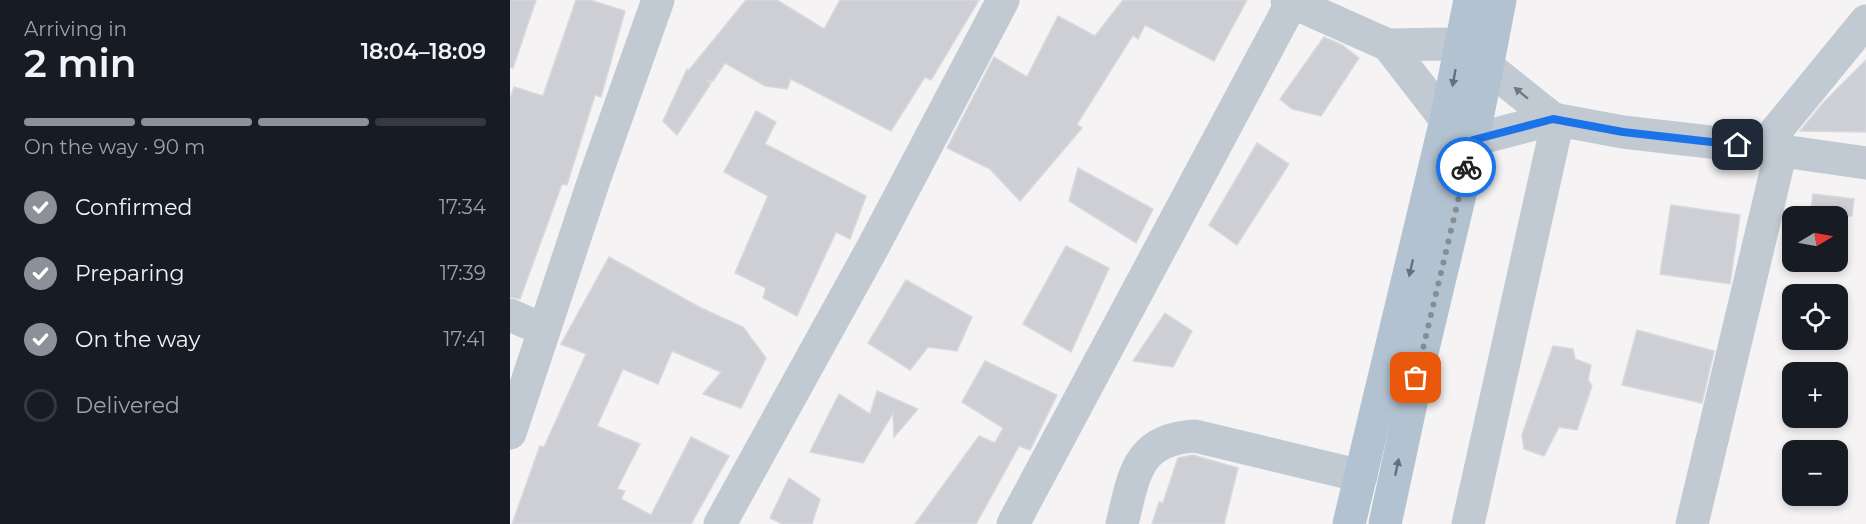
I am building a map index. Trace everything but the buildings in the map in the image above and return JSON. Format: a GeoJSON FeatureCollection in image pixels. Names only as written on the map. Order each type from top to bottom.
{"type":"FeatureCollection","features":[{"type":"Feature","properties":{"kind":"main road"},"geometry":{"type":"LineString","coordinates":[[1349,524],[1446,120],[1470,0]]}},
{"type":"Feature","properties":{"kind":"main road"},"geometry":{"type":"LineString","coordinates":[[1385,524],[1421,357],[1473,140],[1500,0]]}},
{"type":"Feature","properties":{"kind":"street"},"geometry":{"type":"LineString","coordinates":[[510,433],[595,177],[658,0]]}},
{"type":"Feature","properties":{"kind":"street"},"geometry":{"type":"LineString","coordinates":[[720,524],[867,257],[1003,0]]}},
{"type":"Feature","properties":{"kind":"street"},"geometry":{"type":"LineString","coordinates":[[1013,524],[1290,1],[1388,45],[1460,46]]}},
{"type":"Feature","properties":{"kind":"street"},"geometry":{"type":"LineString","coordinates":[[1692,524],[1771,149],[1866,21]]}},
{"type":"Feature","properties":{"kind":"street"},"geometry":{"type":"LineString","coordinates":[[1388,45],[1446,120]]}},
{"type":"Feature","properties":{"kind":"street"},"geometry":{"type":"LineString","coordinates":[[1488,67],[1556,119]]}},
{"type":"Feature","properties":{"kind":"street"},"geometry":{"type":"LineString","coordinates":[[1468,524],[1556,119]]}},
{"type":"Feature","properties":{"kind":"street"},"geometry":{"type":"LineString","coordinates":[[1473,140],[1556,119],[1623,132],[1771,149],[1866,163]]}},
{"type":"Feature","properties":{"kind":"street"},"geometry":{"type":"LineString","coordinates":[[510,315],[544,330]]}},
{"type":"Feature","properties":{"kind":"street"},"geometry":{"type":"LineString","coordinates":[[1122,524],[1132,483],[1143,457],[1163,442],[1178,437],[1195,435],[1361,476]]}},
{"type":"Feature","properties":{"kind":"way so far"},"geometry":{"type":"LineString","coordinates":[[1416,378],[1466,167]]}},
{"type":"Feature","properties":{"kind":"route"},"geometry":{"type":"LineString","coordinates":[[1466,167],[1473,140],[1553,119],[1623,132],[1738,145]]}}]}
